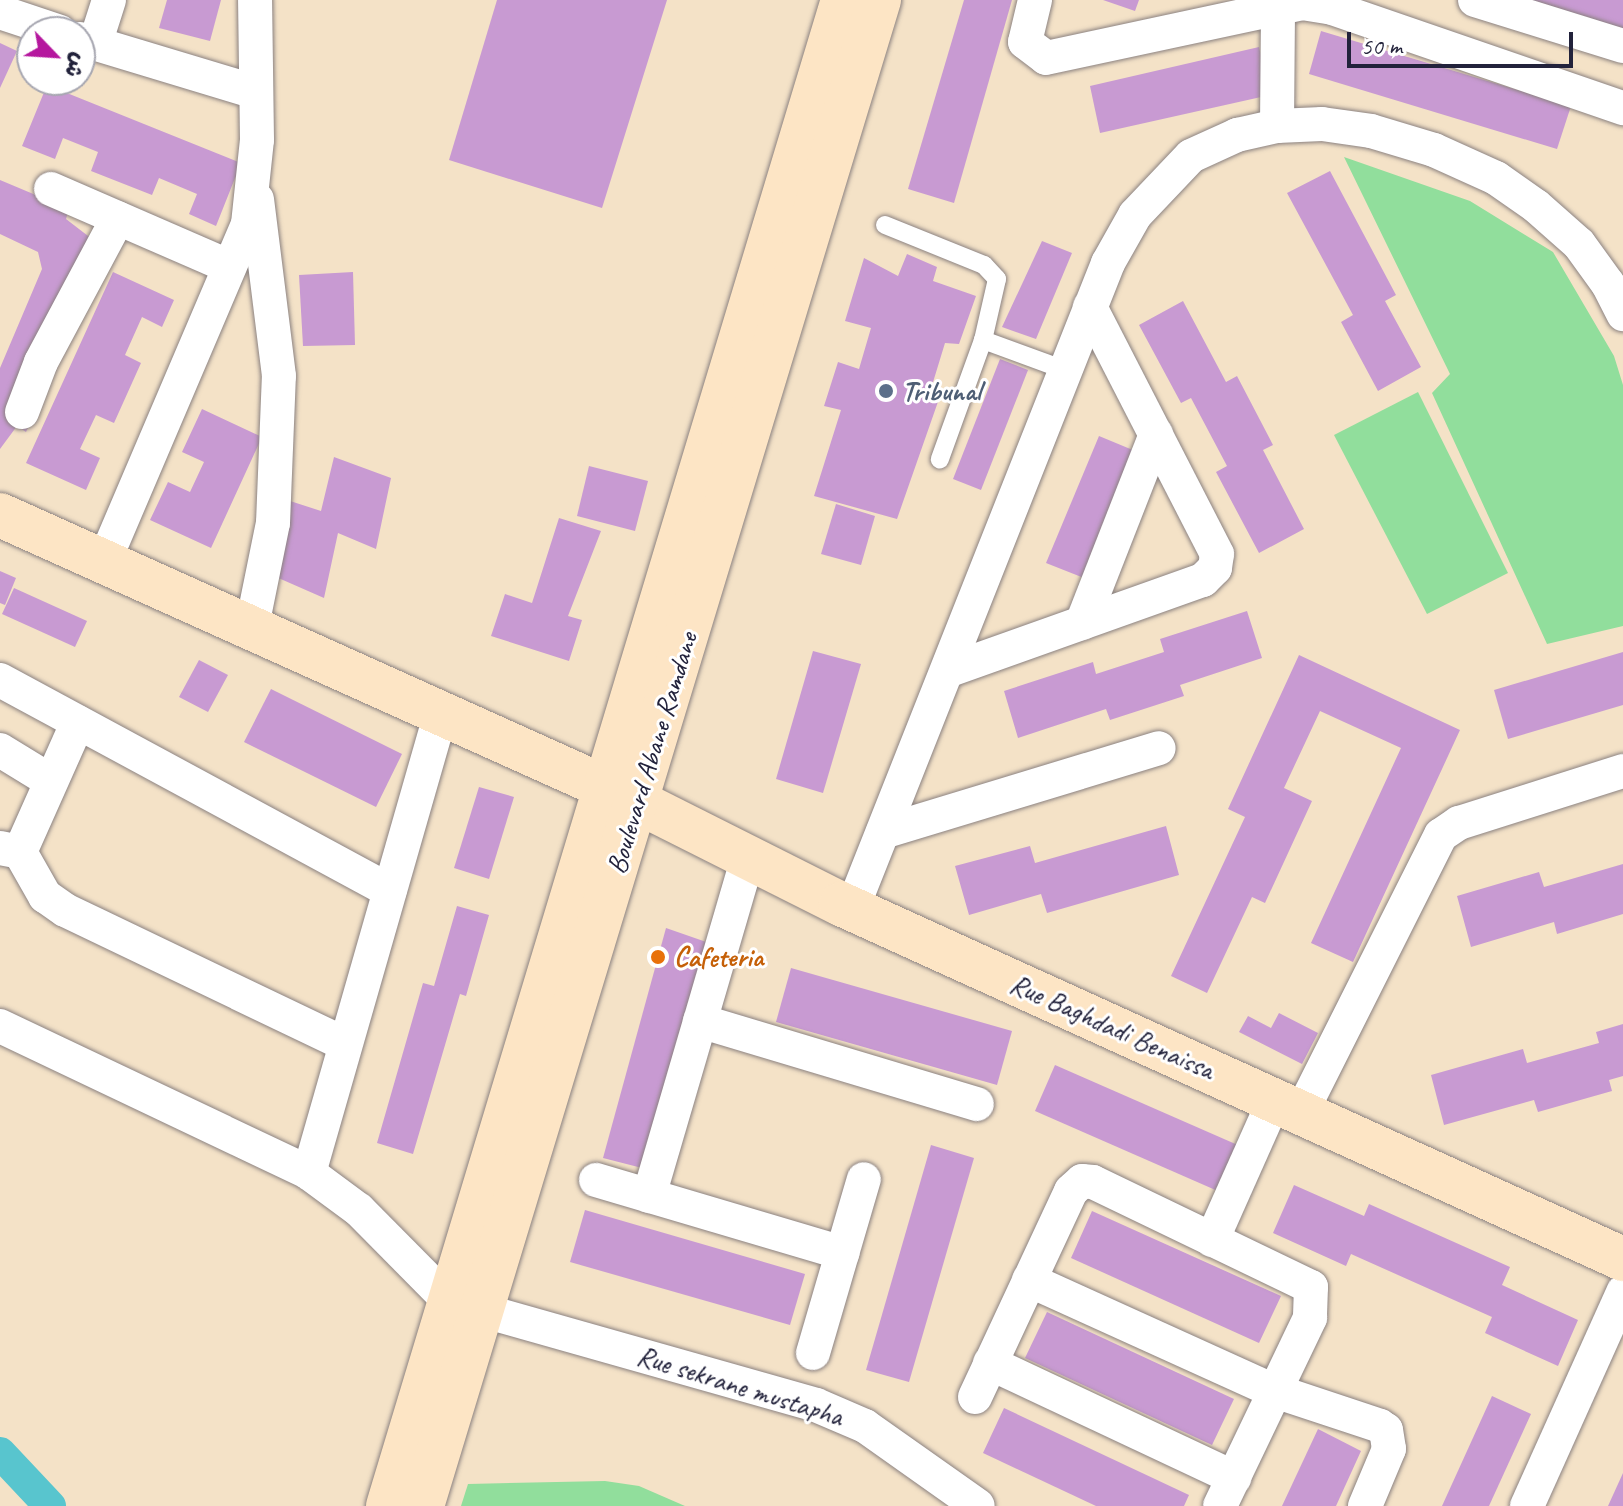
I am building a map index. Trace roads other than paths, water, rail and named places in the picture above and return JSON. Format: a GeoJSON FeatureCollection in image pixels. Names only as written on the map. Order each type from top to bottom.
{"type":"FeatureCollection","features":[{"type":"Feature","properties":{"kind":"main road","name":"Boulevard Abane Ramdane"},"geometry":{"type":"LineString","coordinates":[[621,797],[843,0]]}},
{"type":"Feature","properties":{"kind":"main road","name":"Boulevard Abane Ramdane"},"geometry":{"type":"LineString","coordinates":[[388,1506],[465,1306],[621,797],[879,0]]}},
{"type":"Feature","properties":{"kind":"main road","name":"Rue Baghdadi Benaissa"},"geometry":{"type":"LineString","coordinates":[[0,515],[621,797],[852,909],[1623,1259]]}},
{"type":"Feature","properties":{"kind":"main road","name":"Boulevard Abane Ramdane"},"geometry":{"type":"LineString","coordinates":[[422,1506],[465,1306]]}},
{"type":"Feature","properties":{"kind":"street"},"geometry":{"type":"LineString","coordinates":[[96,24],[109,0]]}},
{"type":"Feature","properties":{"kind":"street"},"geometry":{"type":"LineString","coordinates":[[251,631],[273,523],[279,376],[255,191],[255,0]]}},
{"type":"Feature","properties":{"kind":"street"},"geometry":{"type":"LineString","coordinates":[[1035,0],[1025,42],[1046,58],[1170,16],[1277,3],[1332,8],[1623,108]]}},
{"type":"Feature","properties":{"kind":"street"},"geometry":{"type":"LineString","coordinates":[[1475,0],[1623,46]]}},
{"type":"Feature","properties":{"kind":"street"},"geometry":{"type":"LineString","coordinates":[[1277,3],[1277,126]]}},
{"type":"Feature","properties":{"kind":"street"},"geometry":{"type":"LineString","coordinates":[[96,44],[255,92]]}},
{"type":"Feature","properties":{"kind":"street"},"geometry":{"type":"LineString","coordinates":[[852,909],[1090,307],[1135,215],[1162,183],[1191,156],[1237,135],[1277,126],[1371,131],[1434,150],[1496,178],[1579,244],[1608,284],[1623,314]]}},
{"type":"Feature","properties":{"kind":"street"},"geometry":{"type":"LineString","coordinates":[[51,189],[228,266]]}},
{"type":"Feature","properties":{"kind":"street"},"geometry":{"type":"LineString","coordinates":[[103,564],[248,224],[255,191]]}},
{"type":"Feature","properties":{"kind":"street"},"geometry":{"type":"LineString","coordinates":[[22,412],[41,362],[118,218]]}},
{"type":"Feature","properties":{"kind":"street"},"geometry":{"type":"LineString","coordinates":[[947,671],[1203,580],[1215,568],[1217,554],[1090,307]]}},
{"type":"Feature","properties":{"kind":"street"},"geometry":{"type":"LineString","coordinates":[[1082,623],[1156,434]]}},
{"type":"Feature","properties":{"kind":"street"},"geometry":{"type":"LineString","coordinates":[[0,680],[390,891]]}},
{"type":"Feature","properties":{"kind":"street"},"geometry":{"type":"LineString","coordinates":[[309,1173],[440,717]]}},
{"type":"Feature","properties":{"kind":"street"},"geometry":{"type":"LineString","coordinates":[[78,722],[10,850],[45,896],[65,910],[345,1044]]}},
{"type":"Feature","properties":{"kind":"street"},"geometry":{"type":"LineString","coordinates":[[883,832],[1159,748]]}},
{"type":"Feature","properties":{"kind":"street"},"geometry":{"type":"LineString","coordinates":[[0,750],[49,780]]}},
{"type":"Feature","properties":{"kind":"street"},"geometry":{"type":"LineString","coordinates":[[1212,1240],[1441,835],[1459,823],[1623,771]]}},
{"type":"Feature","properties":{"kind":"street"},"geometry":{"type":"LineString","coordinates":[[649,1196],[748,857]]}},
{"type":"Feature","properties":{"kind":"street"},"geometry":{"type":"LineString","coordinates":[[700,1021],[977,1104]]}},
{"type":"Feature","properties":{"kind":"street"},"geometry":{"type":"LineString","coordinates":[[0,1026],[309,1173],[359,1210],[465,1306]]}},
{"type":"Feature","properties":{"kind":"street"},"geometry":{"type":"LineString","coordinates":[[813,1353],[864,1179]]}},
{"type":"Feature","properties":{"kind":"street"},"geometry":{"type":"LineString","coordinates":[[596,1180],[842,1253]]}},
{"type":"Feature","properties":{"kind":"street"},"geometry":{"type":"LineString","coordinates":[[975,1397],[990,1363],[1071,1191],[1082,1181],[1311,1287],[1310,1318],[1272,1390],[1227,1492],[990,1363]]}},
{"type":"Feature","properties":{"kind":"street"},"geometry":{"type":"LineString","coordinates":[[1029,1280],[1272,1390],[1386,1430],[1389,1449],[1365,1506]]}},
{"type":"Feature","properties":{"kind":"street"},"geometry":{"type":"LineString","coordinates":[[1527,1506],[1623,1292]]}},
{"type":"Feature","properties":{"kind":"street","name":"Rue sekrane mustapha"},"geometry":{"type":"LineString","coordinates":[[465,1306],[816,1405],[865,1426],[963,1501]]}},
{"type":"Feature","properties":{"kind":"lane"},"geometry":{"type":"LineString","coordinates":[[885,225],[990,270],[998,292],[940,459]]}},
{"type":"Feature","properties":{"kind":"lane"},"geometry":{"type":"LineString","coordinates":[[983,340],[1065,370]]}},
{"type":"Feature","properties":{"kind":"waterway"},"geometry":{"type":"LineString","coordinates":[[0,1453],[50,1506]]}},
{"type":"Feature","properties":{"kind":"place","name":"Tribunal"},"geometry":{"type":"Point","coordinates":[886,391]}},
{"type":"Feature","properties":{"kind":"place","name":"Cafeteria"},"geometry":{"type":"Point","coordinates":[658,957]}}]}
